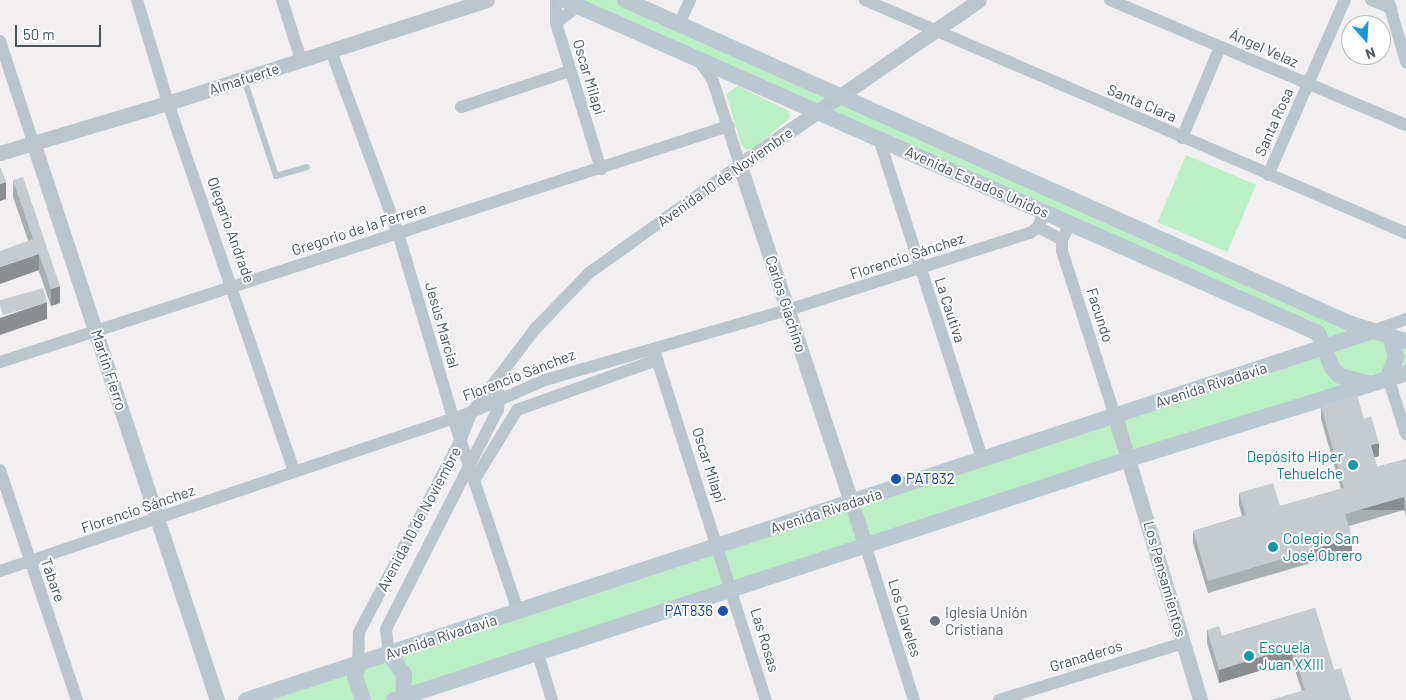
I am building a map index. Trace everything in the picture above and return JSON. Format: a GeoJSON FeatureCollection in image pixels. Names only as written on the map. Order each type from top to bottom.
{"type":"FeatureCollection","features":[{"type":"Feature","properties":{"kind":"main road","name":"Avenida Estados Unidos"},"geometry":{"type":"LineString","coordinates":[[625,0],[1373,331]]}},
{"type":"Feature","properties":{"kind":"main road","name":"Avenida Estados Unidos"},"geometry":{"type":"LineString","coordinates":[[574,2],[701,63],[879,139],[1041,219],[1070,224],[1318,333],[1327,360],[1340,376],[1368,383]]}},
{"type":"Feature","properties":{"kind":"main road"},"geometry":{"type":"LineString","coordinates":[[1041,219],[1052,190]]}},
{"type":"Feature","properties":{"kind":"main road"},"geometry":{"type":"LineString","coordinates":[[1070,224],[1080,202]]}},
{"type":"Feature","properties":{"kind":"main road"},"geometry":{"type":"LineString","coordinates":[[1373,331],[1406,341]]}},
{"type":"Feature","properties":{"kind":"main road","name":"Avenida Rivadavia"},"geometry":{"type":"LineString","coordinates":[[246,700],[983,461],[1373,331]]}},
{"type":"Feature","properties":{"kind":"main road"},"geometry":{"type":"LineString","coordinates":[[1388,377],[1396,357],[1390,336]]}},
{"type":"Feature","properties":{"kind":"main road"},"geometry":{"type":"LineString","coordinates":[[400,699],[1129,459],[1368,383],[1406,373]]}},
{"type":"Feature","properties":{"kind":"main road"},"geometry":{"type":"LineString","coordinates":[[390,654],[404,675],[406,687],[400,699]]}},
{"type":"Feature","properties":{"kind":"main road"},"geometry":{"type":"LineString","coordinates":[[358,664],[356,683],[363,700]]}},
{"type":"Feature","properties":{"kind":"street","name":"Olegario Andrade"},"geometry":{"type":"LineString","coordinates":[[137,0],[168,104],[234,287],[294,471]]}},
{"type":"Feature","properties":{"kind":"street"},"geometry":{"type":"LineString","coordinates":[[282,0],[301,60]]}},
{"type":"Feature","properties":{"kind":"street","name":"Almafuerte"},"geometry":{"type":"LineString","coordinates":[[0,153],[168,104],[487,0]]}},
{"type":"Feature","properties":{"kind":"street","name":"Oscar Milapi"},"geometry":{"type":"LineString","coordinates":[[556,0],[556,23],[601,169]]}},
{"type":"Feature","properties":{"kind":"street"},"geometry":{"type":"LineString","coordinates":[[680,24],[690,0]]}},
{"type":"Feature","properties":{"kind":"street","name":"Santa Clara"},"geometry":{"type":"LineString","coordinates":[[865,0],[1268,176],[1406,233]]}},
{"type":"Feature","properties":{"kind":"street","name":"Avenida 10 de Noviembre"},"geometry":{"type":"LineString","coordinates":[[358,664],[359,632],[460,441],[472,412],[535,329],[589,273],[740,165],[979,0]]}},
{"type":"Feature","properties":{"kind":"street","name":"Ángel Velaz"},"geometry":{"type":"LineString","coordinates":[[1110,0],[1406,125]]}},
{"type":"Feature","properties":{"kind":"street","name":"Santa Rosa"},"geometry":{"type":"LineString","coordinates":[[1268,176],[1345,0]]}},
{"type":"Feature","properties":{"kind":"street"},"geometry":{"type":"LineString","coordinates":[[1371,0],[1389,4],[1404,45],[1406,62]]}},
{"type":"Feature","properties":{"kind":"street"},"geometry":{"type":"LineString","coordinates":[[556,23],[574,2]]}},
{"type":"Feature","properties":{"kind":"street"},"geometry":{"type":"LineString","coordinates":[[1182,138],[1220,47]]}},
{"type":"Feature","properties":{"kind":"street","name":"Martin Fierro"},"geometry":{"type":"LineString","coordinates":[[1,49],[217,700]]}},
{"type":"Feature","properties":{"kind":"street","name":"Jesús Marcial"},"geometry":{"type":"LineString","coordinates":[[331,50],[398,233],[452,418],[470,464],[518,611]]}},
{"type":"Feature","properties":{"kind":"street","name":"Carlos Giachino"},"geometry":{"type":"LineString","coordinates":[[701,63],[713,82],[729,126],[740,165],[866,547]]}},
{"type":"Feature","properties":{"kind":"street"},"geometry":{"type":"LineString","coordinates":[[461,107],[570,71]]}},
{"type":"Feature","properties":{"kind":"street","name":"Gregorio de la Ferrere"},"geometry":{"type":"LineString","coordinates":[[0,362],[729,126]]}},
{"type":"Feature","properties":{"kind":"street","name":"La Cautiva"},"geometry":{"type":"LineString","coordinates":[[879,139],[919,270],[983,461]]}},
{"type":"Feature","properties":{"kind":"street"},"geometry":{"type":"LineString","coordinates":[[1041,219],[1062,240],[1070,224]]}},
{"type":"Feature","properties":{"kind":"street","name":"Florencio Sánchez"},"geometry":{"type":"LineString","coordinates":[[0,571],[158,520],[294,471],[472,412],[499,398],[590,366],[656,355],[788,310],[919,270],[1030,233],[1041,219]]}},
{"type":"Feature","properties":{"kind":"street","name":"Facundo"},"geometry":{"type":"LineString","coordinates":[[1062,240],[1062,251],[1115,416]]}},
{"type":"Feature","properties":{"kind":"street"},"geometry":{"type":"LineString","coordinates":[[1373,331],[1406,319]]}},
{"type":"Feature","properties":{"kind":"street"},"geometry":{"type":"LineString","coordinates":[[475,479],[517,410],[656,355]]}},
{"type":"Feature","properties":{"kind":"street","name":"Oscar Milapi"},"geometry":{"type":"LineString","coordinates":[[656,355],[733,590]]}},
{"type":"Feature","properties":{"kind":"street"},"geometry":{"type":"LineString","coordinates":[[1388,377],[1406,434]]}},
{"type":"Feature","properties":{"kind":"street","name":"Avenida 10 de Noviembre"},"geometry":{"type":"LineString","coordinates":[[390,654],[386,629],[498,409],[499,398],[496,382]]}},
{"type":"Feature","properties":{"kind":"street","name":"Los Pensamientos"},"geometry":{"type":"LineString","coordinates":[[1115,416],[1200,700]]}},
{"type":"Feature","properties":{"kind":"street","name":"Tabare"},"geometry":{"type":"LineString","coordinates":[[0,470],[76,700]]}},
{"type":"Feature","properties":{"kind":"street","name":"Los Claveles"},"geometry":{"type":"LineString","coordinates":[[866,547],[914,700]]}},
{"type":"Feature","properties":{"kind":"street","name":"Las Rosas"},"geometry":{"type":"LineString","coordinates":[[733,590],[766,700]]}},
{"type":"Feature","properties":{"kind":"street","name":"Granaderos"},"geometry":{"type":"LineString","coordinates":[[999,700],[1183,643]]}},
{"type":"Feature","properties":{"kind":"street"},"geometry":{"type":"LineString","coordinates":[[538,654],[552,700]]}},
{"type":"Feature","properties":{"kind":"lane"},"geometry":{"type":"LineString","coordinates":[[244,79],[276,176],[307,167]]}},
{"type":"Feature","properties":{"kind":"green space"},"geometry":{"type":"Polygon","coordinates":[[[564,0],[625,0],[1406,341],[1406,373],[394,700],[246,700],[1324,348],[1322,337],[564,0]]]}},
{"type":"Feature","properties":{"kind":"green space"},"geometry":{"type":"Polygon","coordinates":[[[738,86],[789,111],[790,118],[755,147],[746,150],[741,144],[726,94],[738,86]]]}},
{"type":"Feature","properties":{"kind":"green space"},"geometry":{"type":"Polygon","coordinates":[[[1186,155],[1256,185],[1227,252],[1157,222],[1186,155]]]}},
{"type":"Feature","properties":{"kind":"building"},"geometry":{"type":"Polygon","coordinates":[[[0,168],[6,182],[0,184],[0,168]]]}},
{"type":"Feature","properties":{"kind":"building"},"geometry":{"type":"Polygon","coordinates":[[[23,177],[60,286],[51,289],[39,254],[0,267],[0,251],[33,239],[13,180],[23,177]]]}},
{"type":"Feature","properties":{"kind":"building"},"geometry":{"type":"Polygon","coordinates":[[[43,288],[47,302],[3,315],[0,300],[43,288]]]}},
{"type":"Feature","properties":{"kind":"building"},"geometry":{"type":"Polygon","coordinates":[[[1357,395],[1364,419],[1371,416],[1379,443],[1371,445],[1377,467],[1406,459],[1406,503],[1404,497],[1345,514],[1352,538],[1208,581],[1193,531],[1246,515],[1239,493],[1273,483],[1280,506],[1344,488],[1321,406],[1357,395]]]}},
{"type":"Feature","properties":{"kind":"building"},"geometry":{"type":"Polygon","coordinates":[[[1315,608],[1334,670],[1341,668],[1351,700],[1270,700],[1305,690],[1292,647],[1219,670],[1207,630],[1219,626],[1222,636],[1315,608]]]}},
{"type":"Feature","properties":{"kind":"place","name":"Depósito Hiper Tehuelche"},"geometry":{"type":"Point","coordinates":[1353,465]}},
{"type":"Feature","properties":{"kind":"place","name":"PAT832"},"geometry":{"type":"Point","coordinates":[896,479]}},
{"type":"Feature","properties":{"kind":"place","name":"Colegio San José Obrero"},"geometry":{"type":"Point","coordinates":[1273,547]}},
{"type":"Feature","properties":{"kind":"place","name":"PAT836"},"geometry":{"type":"Point","coordinates":[723,611]}},
{"type":"Feature","properties":{"kind":"place","name":"Iglesia Unión Cristiana"},"geometry":{"type":"Point","coordinates":[935,621]}},
{"type":"Feature","properties":{"kind":"place","name":"Escuela Juan XXIII"},"geometry":{"type":"Point","coordinates":[1249,656]}}]}
